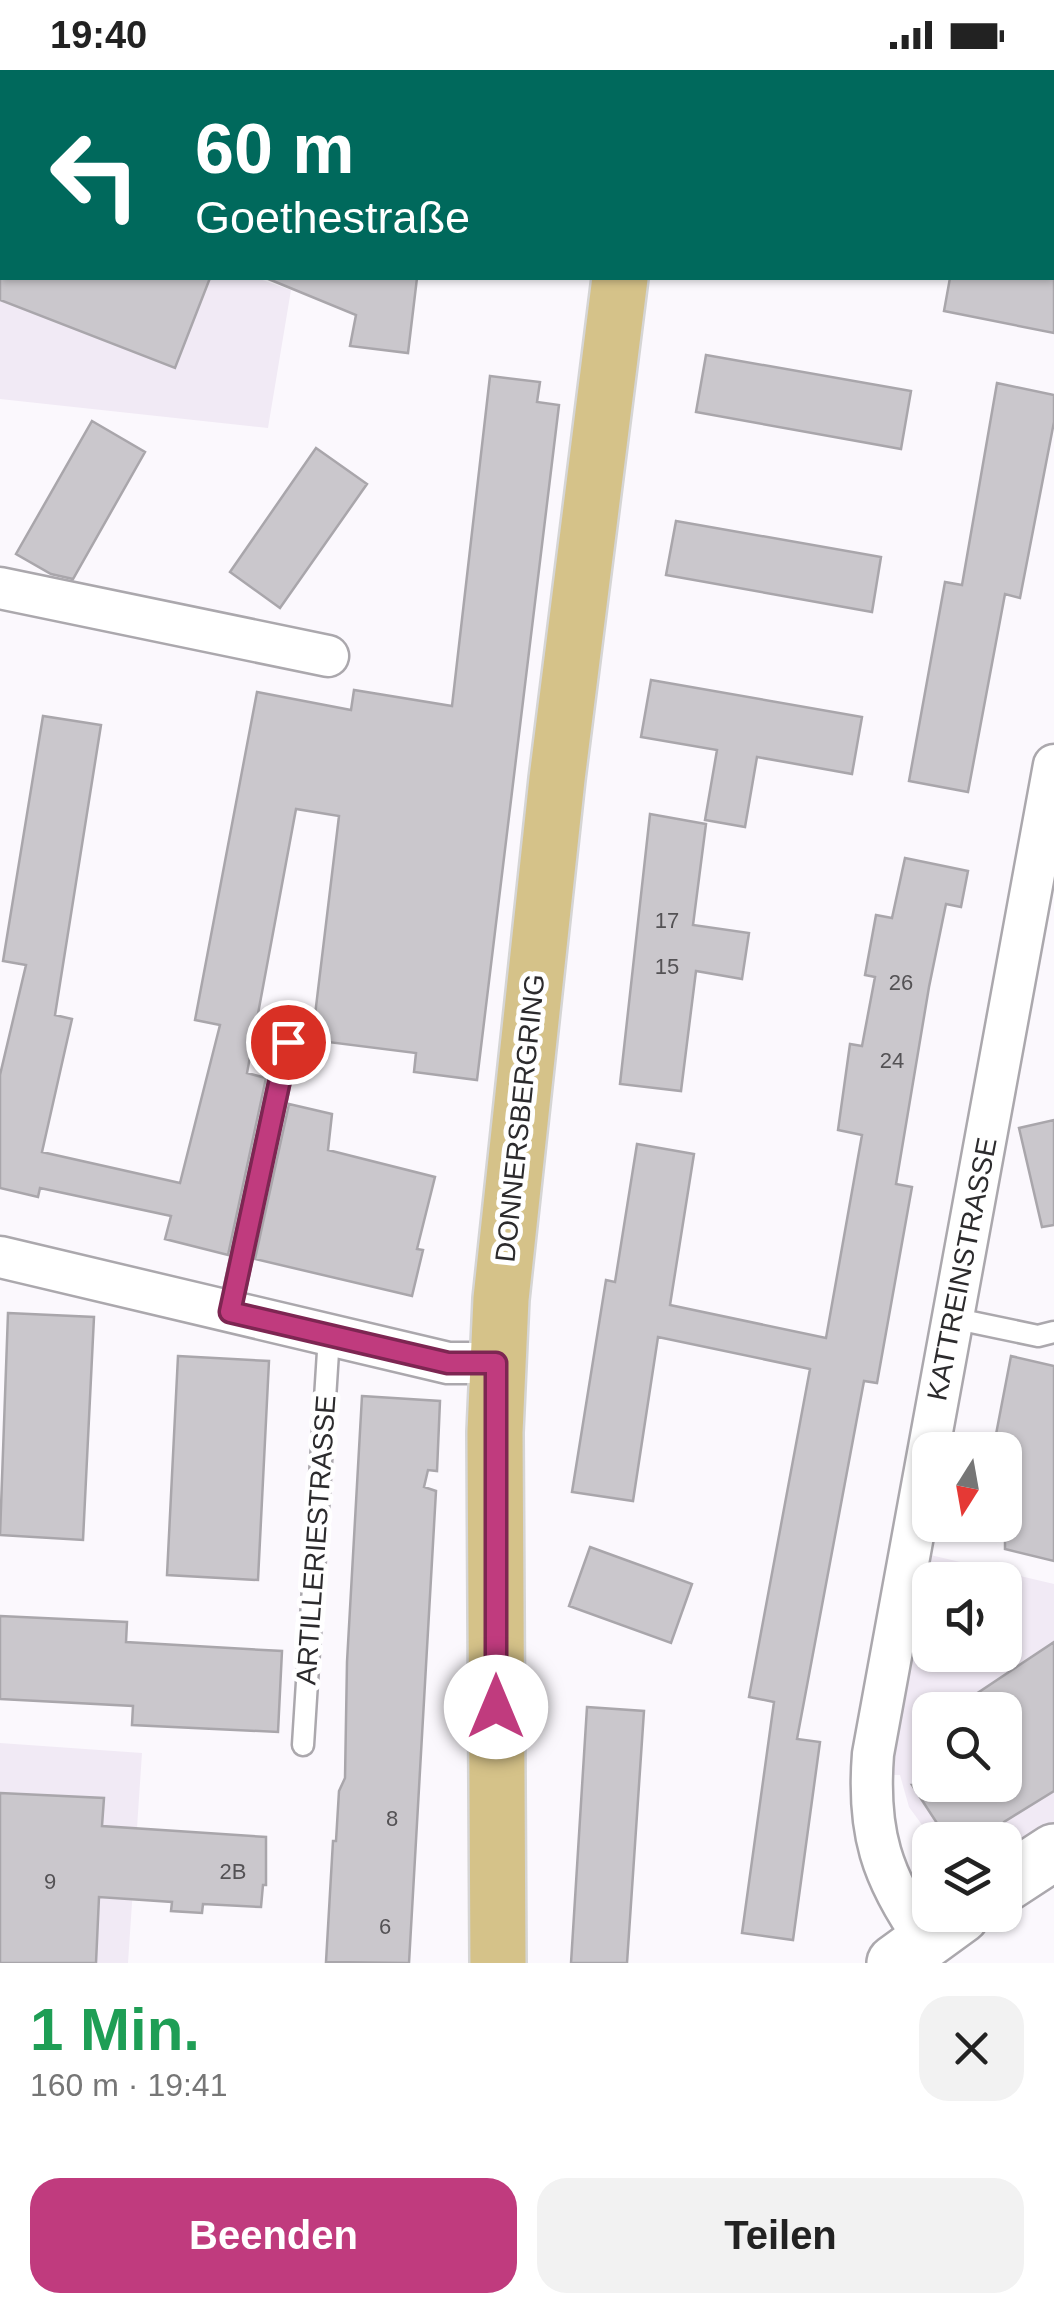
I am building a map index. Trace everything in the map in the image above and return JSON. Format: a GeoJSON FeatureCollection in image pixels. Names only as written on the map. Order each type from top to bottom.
{"type":"FeatureCollection","features":[{"type":"Feature","properties":{"kind":"main road","name":"DONNERSBERGRING"},"geometry":{"type":"LineString","coordinates":[[498,1963],[496,1363],[557,780],[620,280]]}},
{"type":"Feature","properties":{"kind":"main road"},"geometry":{"type":"LineString","coordinates":[[1022,1873],[1054,1852]]}},
{"type":"Feature","properties":{"kind":"street"},"geometry":{"type":"LineString","coordinates":[[0,588],[328,656]]}},
{"type":"Feature","properties":{"kind":"street","name":"KATTREINSTRASSE"},"geometry":{"type":"LineString","coordinates":[[920,1562],[952,1318],[1054,765]]}},
{"type":"Feature","properties":{"kind":"street"},"geometry":{"type":"LineString","coordinates":[[0,1256],[448,1363],[496,1363]]}},
{"type":"Feature","properties":{"kind":"street","name":"KATTREINSTRASSE"},"geometry":{"type":"LineString","coordinates":[[912,1607],[873,1754],[871,1813],[886,1872],[908,1915],[927,1939]]}},
{"type":"Feature","properties":{"kind":"lane"},"geometry":{"type":"LineString","coordinates":[[230,1312],[288,1042]]}},
{"type":"Feature","properties":{"kind":"lane"},"geometry":{"type":"LineString","coordinates":[[952,1318],[1038,1336],[1054,1332]]}},
{"type":"Feature","properties":{"kind":"lane","name":"ARTILLERIESTRASSE"},"geometry":{"type":"LineString","coordinates":[[303,1745],[329,1336]]}},
{"type":"Feature","properties":{"kind":"shaded area"},"geometry":{"type":"Polygon","coordinates":[[[0,280],[263,280],[291,290],[268,428],[0,399],[0,280]]]}},
{"type":"Feature","properties":{"kind":"shaded area"},"geometry":{"type":"Polygon","coordinates":[[[909,1550],[960,1562],[912,1562],[912,1672],[1022,1672],[1022,1576],[1054,1584],[1054,1832],[1022,1853],[1022,1822],[920,1822],[909,1807],[900,1775],[872,1775],[909,1550]]]}},
{"type":"Feature","properties":{"kind":"shaded area"},"geometry":{"type":"Polygon","coordinates":[[[0,1743],[142,1753],[128,1963],[0,1963],[0,1743]]]}},
{"type":"Feature","properties":{"kind":"building"},"geometry":{"type":"Polygon","coordinates":[[[0,280],[209,280],[175,368],[0,300],[0,280]]]}},
{"type":"Feature","properties":{"kind":"building"},"geometry":{"type":"Polygon","coordinates":[[[271,280],[417,280],[408,353],[350,346],[356,315],[271,280]]]}},
{"type":"Feature","properties":{"kind":"building"},"geometry":{"type":"Polygon","coordinates":[[[950,280],[1054,280],[1054,333],[944,311],[950,280]]]}},
{"type":"Feature","properties":{"kind":"building"},"geometry":{"type":"Polygon","coordinates":[[[706,355],[911,391],[901,449],[696,412],[706,355]]]}},
{"type":"Feature","properties":{"kind":"building"},"geometry":{"type":"Polygon","coordinates":[[[490,376],[540,382],[537,402],[559,405],[477,1080],[414,1072],[416,1053],[312,1040],[339,816],[296,809],[247,1073],[266,1078],[228,1255],[165,1239],[171,1216],[40,1188],[38,1197],[0,1188],[0,1075],[26,965],[3,961],[43,716],[101,725],[55,1015],[72,1019],[42,1152],[180,1183],[220,1025],[195,1020],[257,692],[351,710],[354,690],[452,706],[490,376]]]}},
{"type":"Feature","properties":{"kind":"building"},"geometry":{"type":"Polygon","coordinates":[[[997,383],[1054,395],[1054,422],[1020,598],[1005,594],[968,792],[909,781],[945,582],[962,585],[997,383]]]}},
{"type":"Feature","properties":{"kind":"building"},"geometry":{"type":"Polygon","coordinates":[[[92,421],[145,452],[73,579],[51,574],[16,554],[92,421]]]}},
{"type":"Feature","properties":{"kind":"building"},"geometry":{"type":"Polygon","coordinates":[[[316,448],[367,484],[280,608],[230,572],[316,448]]]}},
{"type":"Feature","properties":{"kind":"building"},"geometry":{"type":"Polygon","coordinates":[[[676,521],[881,557],[872,612],[666,575],[676,521]]]}},
{"type":"Feature","properties":{"kind":"building"},"geometry":{"type":"Polygon","coordinates":[[[651,680],[862,717],[852,774],[757,757],[745,827],[705,820],[717,750],[641,737],[651,680]]]}},
{"type":"Feature","properties":{"kind":"building"},"geometry":{"type":"Polygon","coordinates":[[[650,814],[706,824],[693,925],[749,933],[742,979],[696,971],[681,1091],[620,1084],[650,814]]]}},
{"type":"Feature","properties":{"kind":"building"},"geometry":{"type":"Polygon","coordinates":[[[905,858],[968,871],[961,907],[946,904],[929,987],[896,1184],[912,1187],[877,1383],[864,1381],[797,1739],[820,1742],[793,1940],[742,1933],[774,1702],[749,1697],[810,1369],[658,1337],[633,1501],[572,1492],[606,1280],[615,1282],[637,1144],[694,1154],[670,1305],[826,1338],[862,1135],[838,1130],[850,1044],[862,1046],[875,977],[865,975],[876,915],[892,918],[905,858]]]}},
{"type":"Feature","properties":{"kind":"building"},"geometry":{"type":"Polygon","coordinates":[[[289,1104],[332,1114],[328,1150],[435,1177],[417,1249],[423,1250],[412,1296],[255,1259],[289,1104]]]}},
{"type":"Feature","properties":{"kind":"building"},"geometry":{"type":"Polygon","coordinates":[[[1054,1120],[1054,1225],[1042,1227],[1019,1128],[1054,1120]]]}},
{"type":"Feature","properties":{"kind":"building"},"geometry":{"type":"Polygon","coordinates":[[[8,1313],[94,1317],[83,1540],[0,1535],[8,1313]]]}},
{"type":"Feature","properties":{"kind":"building"},"geometry":{"type":"Polygon","coordinates":[[[178,1356],[269,1361],[258,1580],[167,1575],[178,1356]]]}},
{"type":"Feature","properties":{"kind":"building"},"geometry":{"type":"Polygon","coordinates":[[[1011,1356],[1054,1366],[1054,1561],[1005,1549],[1005,1542],[1022,1542],[1022,1432],[996,1432],[1011,1356]]]}},
{"type":"Feature","properties":{"kind":"building"},"geometry":{"type":"Polygon","coordinates":[[[362,1396],[440,1401],[437,1471],[428,1470],[424,1487],[436,1491],[409,1963],[326,1962],[333,1841],[339,1791],[345,1778],[347,1662],[362,1396]]]}},
{"type":"Feature","properties":{"kind":"building"},"geometry":{"type":"Polygon","coordinates":[[[590,1547],[692,1584],[671,1643],[569,1606],[590,1547]]]}},
{"type":"Feature","properties":{"kind":"building"},"geometry":{"type":"Polygon","coordinates":[[[0,1616],[127,1622],[126,1642],[282,1651],[278,1732],[132,1725],[133,1706],[0,1699],[0,1616]]]}},
{"type":"Feature","properties":{"kind":"building"},"geometry":{"type":"Polygon","coordinates":[[[1054,1642],[1054,1791],[1004,1822],[936,1822],[923,1802],[1022,1802],[1022,1692],[979,1692],[1009,1672],[1022,1672],[1022,1663],[1054,1642]]]}},
{"type":"Feature","properties":{"kind":"building"},"geometry":{"type":"Polygon","coordinates":[[[587,1707],[644,1711],[627,1963],[571,1963],[587,1707]]]}},
{"type":"Feature","properties":{"kind":"building"},"geometry":{"type":"Polygon","coordinates":[[[0,1793],[104,1798],[102,1826],[266,1837],[266,1885],[261,1907],[203,1904],[202,1913],[171,1911],[172,1902],[99,1897],[96,1963],[0,1963],[0,1793]]]}},
{"type":"Feature","properties":{"kind":"route"},"geometry":{"type":"LineString","coordinates":[[288,1042],[230,1312],[448,1363],[496,1363],[496,1707]]}}]}
